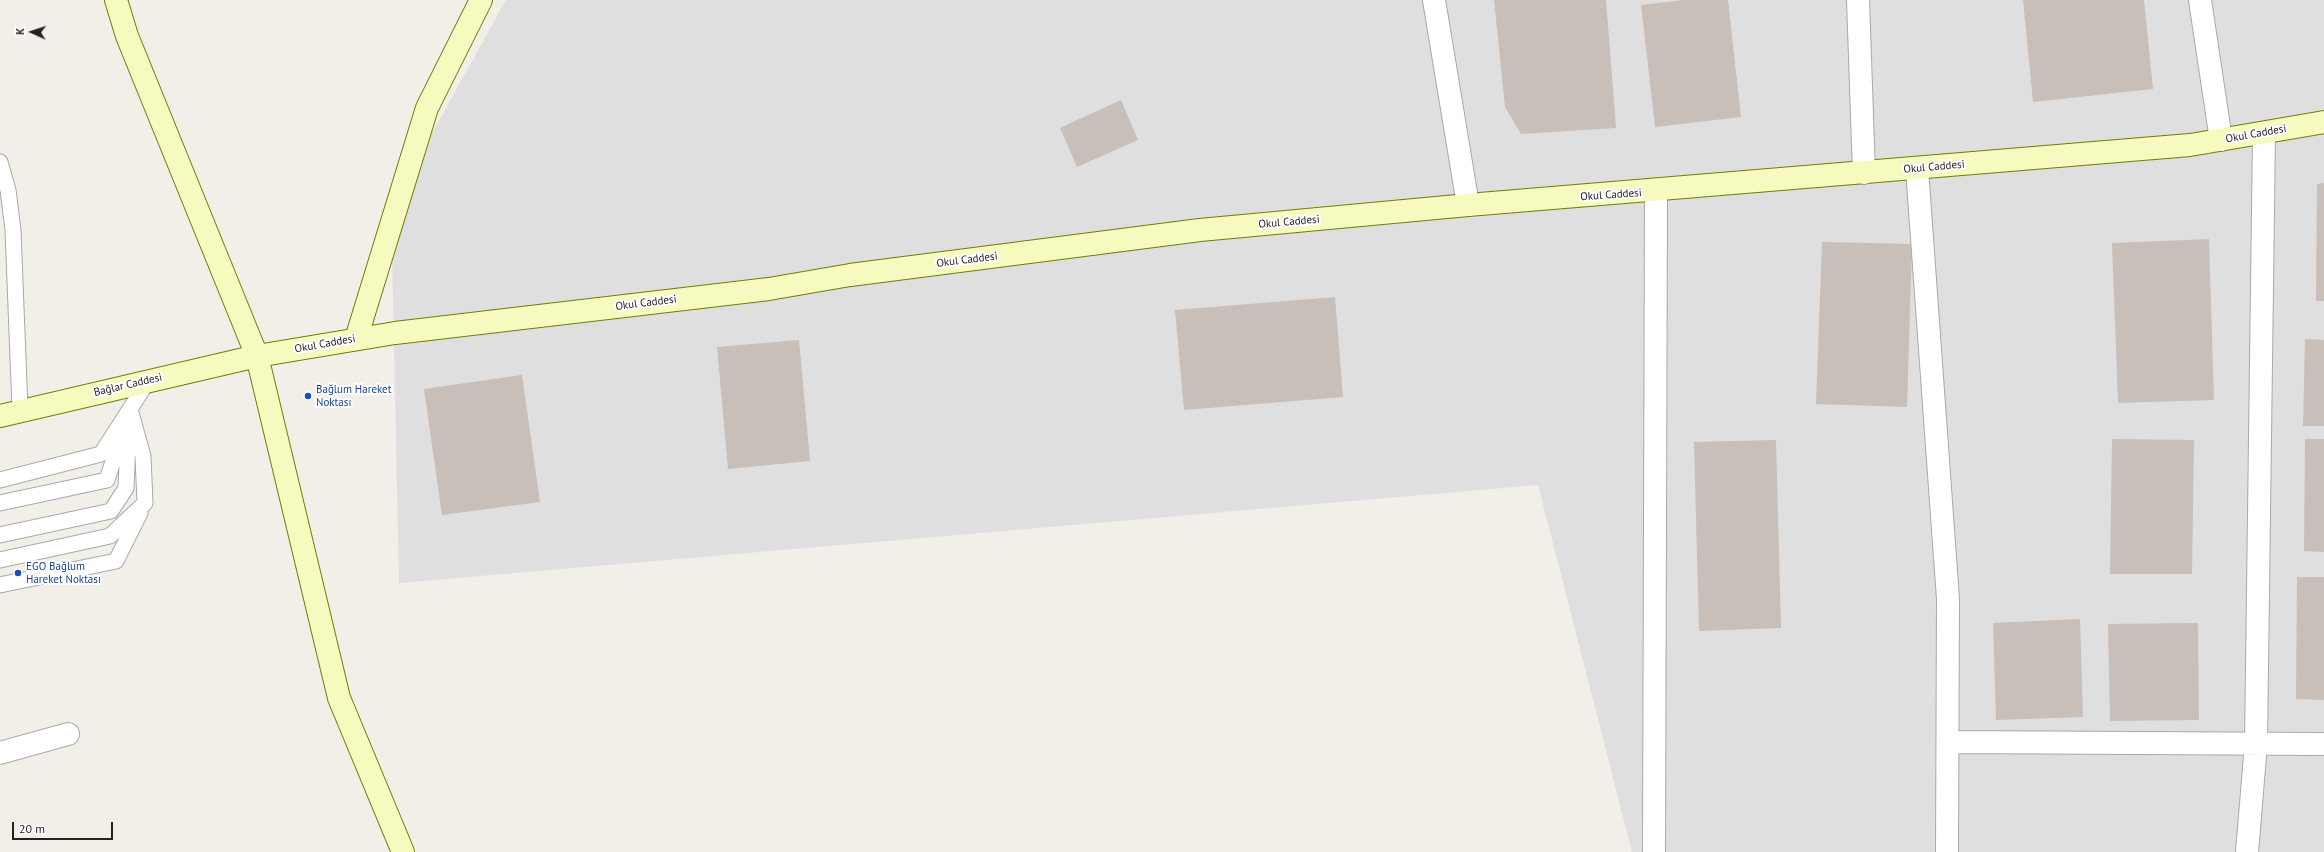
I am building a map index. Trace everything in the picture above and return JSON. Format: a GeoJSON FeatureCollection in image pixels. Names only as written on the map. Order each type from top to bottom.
{"type":"FeatureCollection","features":[{"type":"Feature","properties":{"kind":"main road"},"geometry":{"type":"LineString","coordinates":[[116,0],[126,36],[257,356],[339,698],[403,852]]}},
{"type":"Feature","properties":{"kind":"main road"},"geometry":{"type":"LineString","coordinates":[[356,339],[427,108],[481,0]]}},
{"type":"Feature","properties":{"kind":"main road","name":"Okul Caddesi"},"geometry":{"type":"LineString","coordinates":[[257,356],[356,339],[769,289],[850,275],[1200,230],[1468,205],[1656,191],[2190,145],[2324,122]]}},
{"type":"Feature","properties":{"kind":"main road","name":"Bağlar Caddesi"},"geometry":{"type":"LineString","coordinates":[[10,413],[257,356]]}},
{"type":"Feature","properties":{"kind":"street"},"geometry":{"type":"LineString","coordinates":[[1434,0],[1468,205]]}},
{"type":"Feature","properties":{"kind":"street"},"geometry":{"type":"LineString","coordinates":[[1858,0],[1864,173]]}},
{"type":"Feature","properties":{"kind":"street"},"geometry":{"type":"LineString","coordinates":[[2200,0],[2221,140]]}},
{"type":"Feature","properties":{"kind":"street"},"geometry":{"type":"LineString","coordinates":[[2247,852],[2256,744],[2264,133]]}},
{"type":"Feature","properties":{"kind":"street"},"geometry":{"type":"LineString","coordinates":[[1918,169],[1948,599],[1947,852]]}},
{"type":"Feature","properties":{"kind":"street"},"geometry":{"type":"LineString","coordinates":[[1654,852],[1656,191]]}},
{"type":"Feature","properties":{"kind":"street"},"geometry":{"type":"LineString","coordinates":[[0,753],[68,734]]}},
{"type":"Feature","properties":{"kind":"street"},"geometry":{"type":"LineString","coordinates":[[1948,742],[2324,744]]}},
{"type":"Feature","properties":{"kind":"lane"},"geometry":{"type":"LineString","coordinates":[[0,162],[8,190],[13,230],[10,413]]}},
{"type":"Feature","properties":{"kind":"lane"},"geometry":{"type":"LineString","coordinates":[[0,480],[101,454],[148,380]]}},
{"type":"Feature","properties":{"kind":"lane"},"geometry":{"type":"LineString","coordinates":[[0,503],[107,480],[130,408]]}},
{"type":"Feature","properties":{"kind":"lane"},"geometry":{"type":"LineString","coordinates":[[0,585],[116,560],[145,503],[143,456],[130,408]]}},
{"type":"Feature","properties":{"kind":"lane"},"geometry":{"type":"LineString","coordinates":[[0,535],[111,511],[126,488],[130,408]]}},
{"type":"Feature","properties":{"kind":"lane"},"geometry":{"type":"LineString","coordinates":[[0,560],[110,536],[145,503]]}},
{"type":"Feature","properties":{"kind":"shaded area"},"geometry":{"type":"Polygon","coordinates":[[[506,0],[2324,0],[2324,852],[1632,852],[1538,485],[399,583],[391,207],[506,0]]]}},
{"type":"Feature","properties":{"kind":"building"},"geometry":{"type":"Polygon","coordinates":[[[1494,0],[1606,0],[1616,128],[1521,134],[1505,107],[1494,0]]]}},
{"type":"Feature","properties":{"kind":"building"},"geometry":{"type":"Polygon","coordinates":[[[1684,0],[1728,0],[1741,117],[1655,127],[1641,5],[1684,0]]]}},
{"type":"Feature","properties":{"kind":"building"},"geometry":{"type":"Polygon","coordinates":[[[2023,0],[2144,0],[2153,89],[2033,102],[2023,0]]]}},
{"type":"Feature","properties":{"kind":"building"},"geometry":{"type":"Polygon","coordinates":[[[1121,100],[1138,140],[1077,167],[1060,128],[1121,100]]]}},
{"type":"Feature","properties":{"kind":"building"},"geometry":{"type":"Polygon","coordinates":[[[2324,183],[2324,301],[2316,301],[2317,184],[2324,183]]]}},
{"type":"Feature","properties":{"kind":"building"},"geometry":{"type":"Polygon","coordinates":[[[2209,239],[2214,400],[2118,403],[2112,243],[2209,239]]]}},
{"type":"Feature","properties":{"kind":"building"},"geometry":{"type":"Polygon","coordinates":[[[1822,242],[1912,244],[1907,407],[1816,404],[1822,242]]]}},
{"type":"Feature","properties":{"kind":"building"},"geometry":{"type":"Polygon","coordinates":[[[1335,297],[1343,397],[1184,410],[1175,310],[1335,297]]]}},
{"type":"Feature","properties":{"kind":"building"},"geometry":{"type":"Polygon","coordinates":[[[2305,339],[2324,340],[2324,426],[2303,426],[2305,339]]]}},
{"type":"Feature","properties":{"kind":"building"},"geometry":{"type":"Polygon","coordinates":[[[799,340],[810,461],[728,469],[717,347],[799,340]]]}},
{"type":"Feature","properties":{"kind":"building"},"geometry":{"type":"Polygon","coordinates":[[[522,375],[540,502],[442,515],[424,389],[522,375]]]}},
{"type":"Feature","properties":{"kind":"building"},"geometry":{"type":"Polygon","coordinates":[[[2112,439],[2194,440],[2192,574],[2110,574],[2112,439]]]}},
{"type":"Feature","properties":{"kind":"building"},"geometry":{"type":"Polygon","coordinates":[[[2305,439],[2324,439],[2324,552],[2304,551],[2305,439]]]}},
{"type":"Feature","properties":{"kind":"building"},"geometry":{"type":"Polygon","coordinates":[[[1776,440],[1781,628],[1699,631],[1694,442],[1776,440]]]}},
{"type":"Feature","properties":{"kind":"building"},"geometry":{"type":"Polygon","coordinates":[[[2297,577],[2324,577],[2324,700],[2296,699],[2297,577]]]}},
{"type":"Feature","properties":{"kind":"building"},"geometry":{"type":"Polygon","coordinates":[[[2080,619],[2083,717],[1996,720],[1993,623],[2080,619]]]}},
{"type":"Feature","properties":{"kind":"building"},"geometry":{"type":"Polygon","coordinates":[[[2198,623],[2199,720],[2110,721],[2108,624],[2198,623]]]}},
{"type":"Feature","properties":{"kind":"place","name":"Bağlum Hareket Noktası"},"geometry":{"type":"Point","coordinates":[308,396]}},
{"type":"Feature","properties":{"kind":"place","name":"EGO Bağlum Hareket Noktası"},"geometry":{"type":"Point","coordinates":[18,573]}}]}
